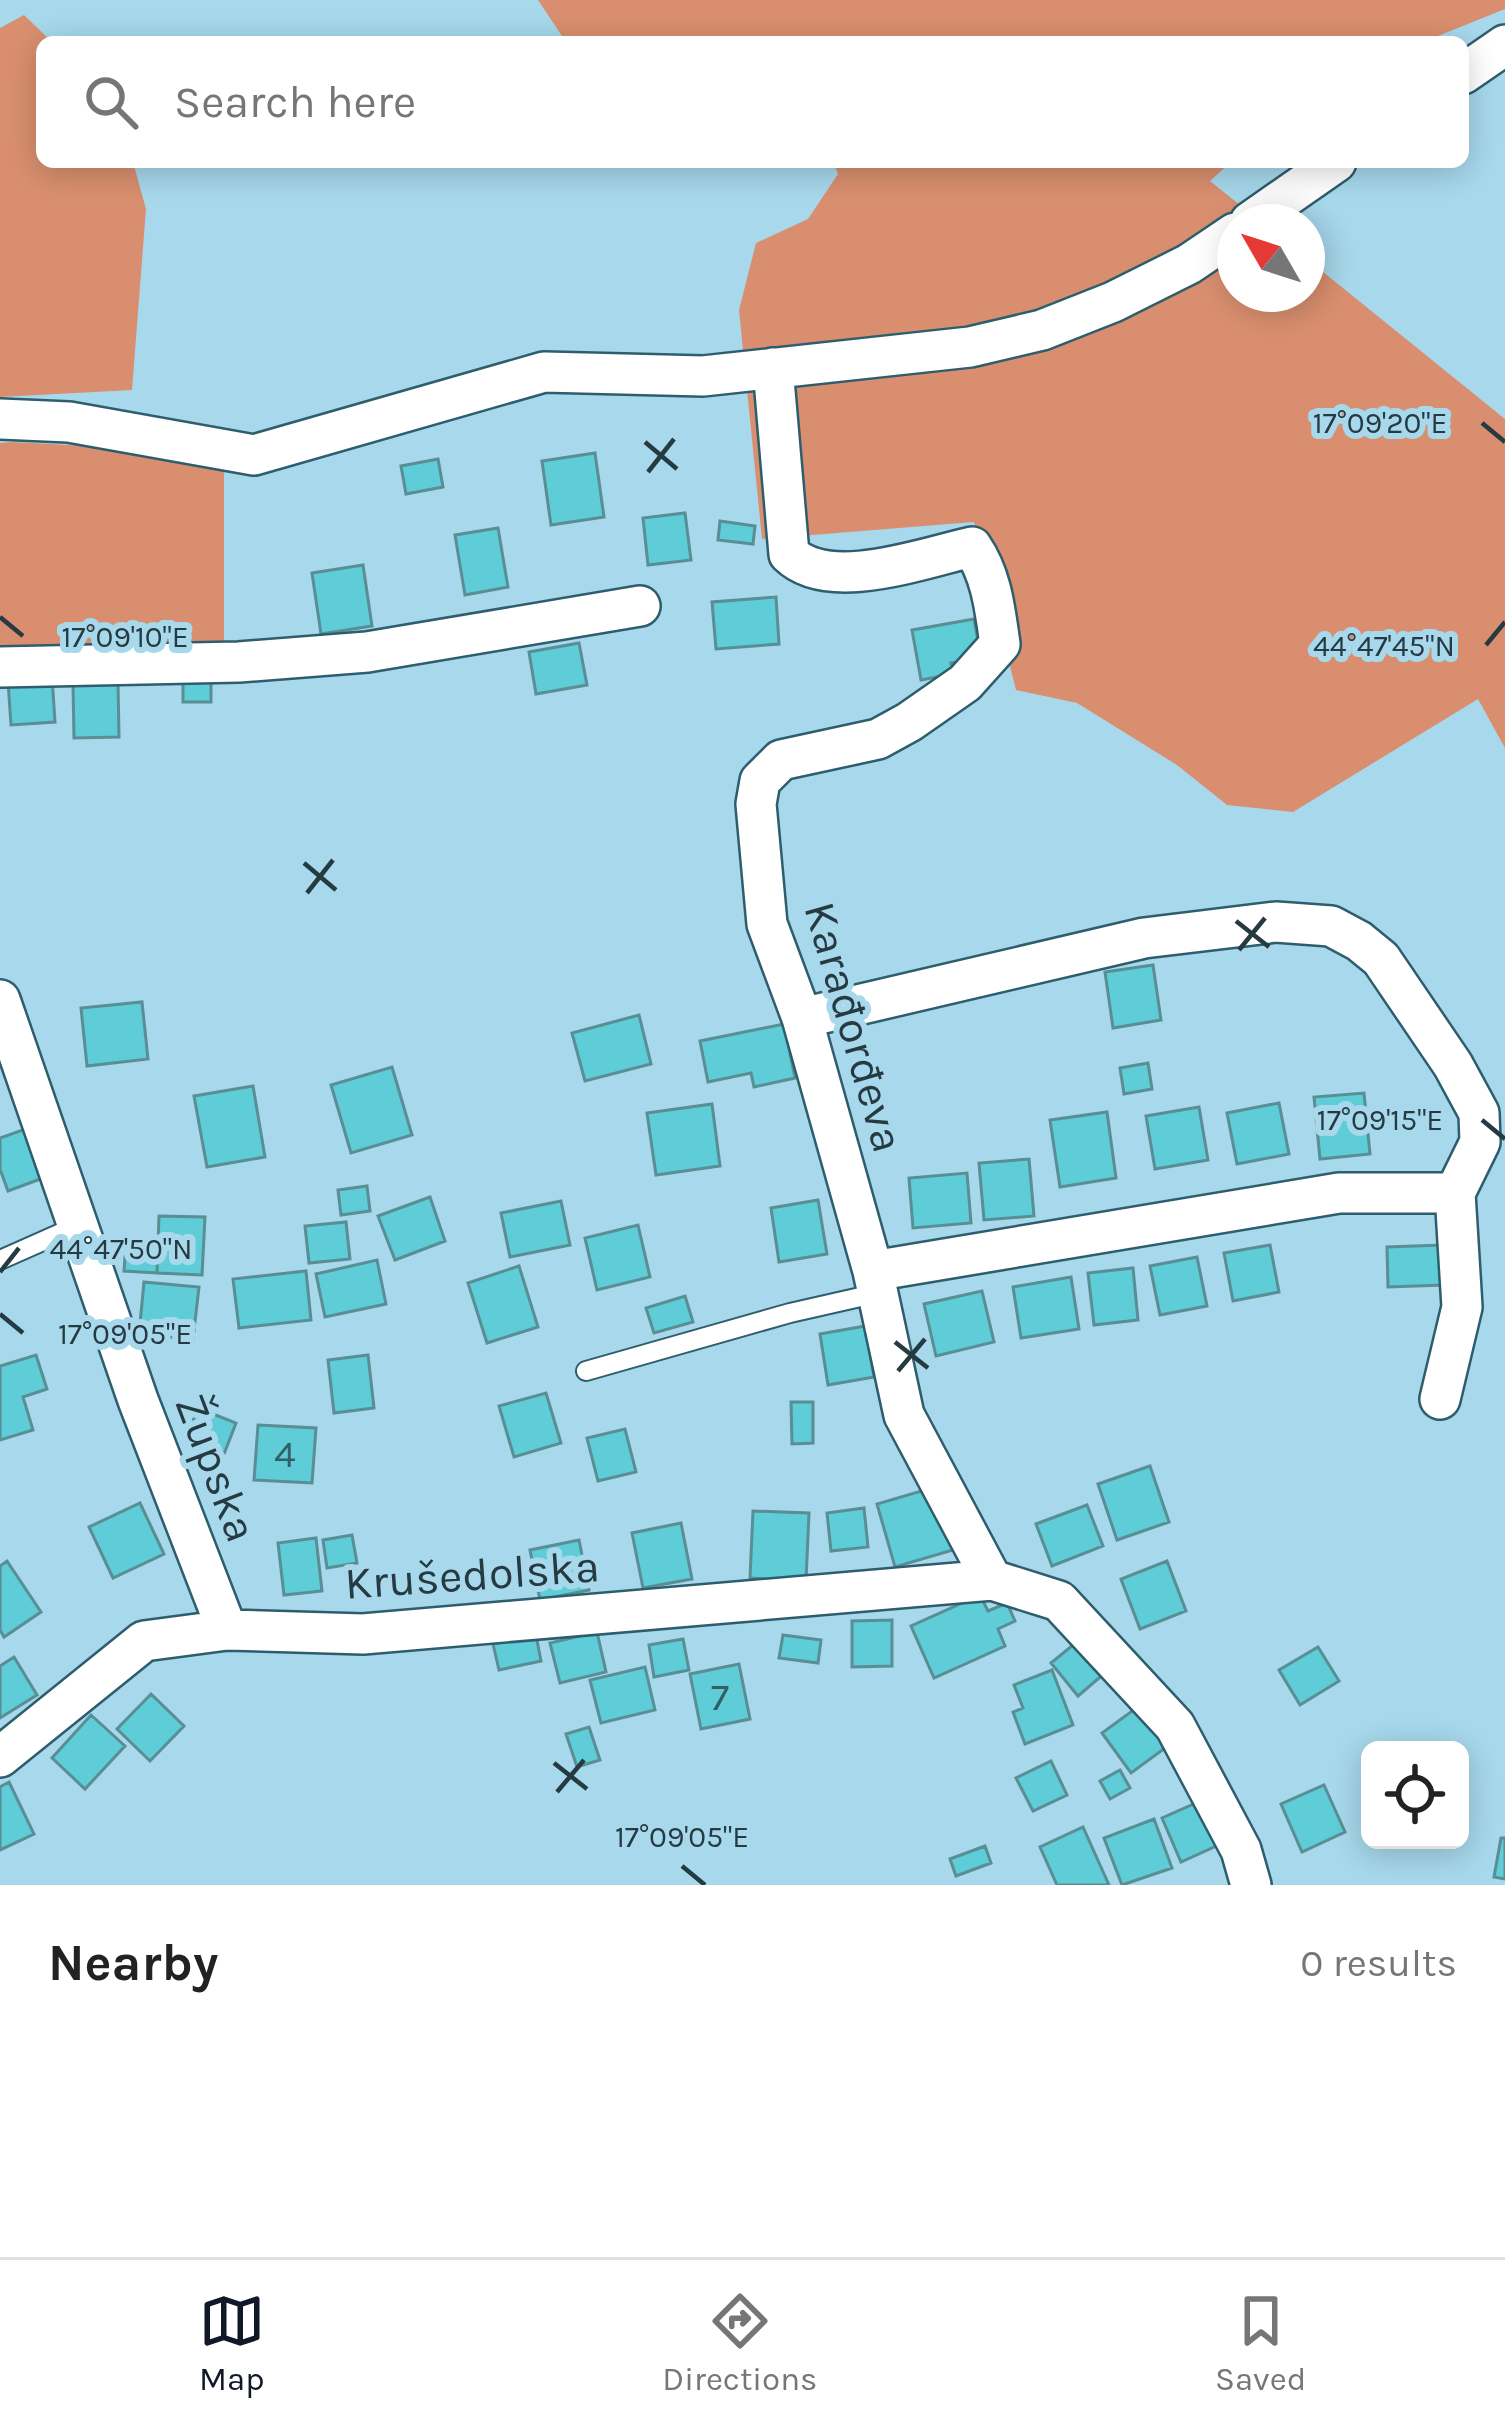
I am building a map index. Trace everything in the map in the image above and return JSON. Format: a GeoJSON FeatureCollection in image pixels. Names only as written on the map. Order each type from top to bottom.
{"type":"FeatureCollection","features":[{"type":"Feature","properties":{"kind":"street"},"geometry":{"type":"LineString","coordinates":[[1469,70],[1505,45]]}},
{"type":"Feature","properties":{"kind":"street"},"geometry":{"type":"LineString","coordinates":[[1276,204],[1327,168]]}},
{"type":"Feature","properties":{"kind":"street"},"geometry":{"type":"LineString","coordinates":[[0,418],[69,422],[254,454],[544,372],[703,376],[970,347],[1042,330],[1190,264],[1217,245]]}},
{"type":"Feature","properties":{"kind":"street","name":"Karađorđeva"},"geometry":{"type":"LineString","coordinates":[[773,368],[789,554],[800,564],[845,574],[972,548],[994,598],[1000,644],[965,683],[878,739],[781,760],[760,782],[756,804],[767,924],[802,1018],[876,1282],[904,1415],[992,1580]]}},
{"type":"Feature","properties":{"kind":"street"},"geometry":{"type":"LineString","coordinates":[[0,667],[239,662],[367,652],[640,607]]}},
{"type":"Feature","properties":{"kind":"street"},"geometry":{"type":"LineString","coordinates":[[802,1018],[1144,938],[1276,922],[1331,926],[1382,959],[1454,1065],[1478,1113],[1480,1142],[1455,1193],[1462,1307],[1440,1399]]}},
{"type":"Feature","properties":{"kind":"street","name":"Župska"},"geometry":{"type":"LineString","coordinates":[[0,1000],[139,1400],[227,1630]]}},
{"type":"Feature","properties":{"kind":"street"},"geometry":{"type":"LineString","coordinates":[[876,1282],[1339,1193],[1455,1193]]}},
{"type":"Feature","properties":{"kind":"street"},"geometry":{"type":"LineString","coordinates":[[992,1580],[1059,1601],[1175,1726],[1241,1850],[1238,1882]]}},
{"type":"Feature","properties":{"kind":"street","name":"Krušedolska"},"geometry":{"type":"LineString","coordinates":[[0,1757],[144,1641],[227,1630],[363,1634],[992,1580]]}},
{"type":"Feature","properties":{"kind":"lane"},"geometry":{"type":"LineString","coordinates":[[0,1261],[79,1225]]}},
{"type":"Feature","properties":{"kind":"lane"},"geometry":{"type":"LineString","coordinates":[[586,1371],[790,1313],[876,1282]]}},
{"type":"Feature","properties":{"kind":"shaded area"},"geometry":{"type":"Polygon","coordinates":[[[538,0],[1505,0],[1505,9],[1438,36],[562,36],[538,0]]]}},
{"type":"Feature","properties":{"kind":"shaded area"},"geometry":{"type":"Polygon","coordinates":[[[24,15],[46,36],[36,36],[36,168],[135,168],[146,209],[132,390],[0,397],[0,28],[24,15]]]}},
{"type":"Feature","properties":{"kind":"shaded area"},"geometry":{"type":"Polygon","coordinates":[[[836,168],[1224,168],[1210,181],[1239,204],[1217,204],[1217,312],[1325,312],[1325,274],[1505,419],[1505,748],[1478,699],[1293,812],[1227,805],[1177,765],[1077,703],[1016,690],[974,522],[762,539],[739,310],[756,243],[808,219],[838,174],[836,168]]]}},
{"type":"Feature","properties":{"kind":"shaded area"},"geometry":{"type":"Polygon","coordinates":[[[0,443],[89,446],[224,465],[224,648],[0,657],[0,443]]]}},
{"type":"Feature","properties":{"kind":"building"},"geometry":{"type":"Polygon","coordinates":[[[595,453],[604,517],[551,525],[542,461],[595,453]]]}},
{"type":"Feature","properties":{"kind":"building"},"geometry":{"type":"Polygon","coordinates":[[[438,459],[443,487],[406,494],[401,466],[438,459]]]}},
{"type":"Feature","properties":{"kind":"building"},"geometry":{"type":"Polygon","coordinates":[[[685,513],[691,560],[648,565],[643,518],[685,513]]]}},
{"type":"Feature","properties":{"kind":"building"},"geometry":{"type":"Polygon","coordinates":[[[720,521],[755,526],[753,544],[718,540],[720,521]]]}},
{"type":"Feature","properties":{"kind":"building"},"geometry":{"type":"Polygon","coordinates":[[[498,528],[508,587],[465,595],[455,535],[498,528]]]}},
{"type":"Feature","properties":{"kind":"building"},"geometry":{"type":"Polygon","coordinates":[[[363,565],[372,626],[321,634],[312,573],[363,565]]]}},
{"type":"Feature","properties":{"kind":"building"},"geometry":{"type":"Polygon","coordinates":[[[776,597],[779,644],[716,649],[712,602],[776,597]]]}},
{"type":"Feature","properties":{"kind":"building"},"geometry":{"type":"Polygon","coordinates":[[[974,619],[981,658],[951,663],[953,674],[921,680],[912,630],[974,619]]]}},
{"type":"Feature","properties":{"kind":"building"},"geometry":{"type":"Polygon","coordinates":[[[579,643],[587,685],[536,694],[529,652],[579,643]]]}},
{"type":"Feature","properties":{"kind":"building"},"geometry":{"type":"Polygon","coordinates":[[[183,669],[211,669],[211,702],[183,702],[183,669]]]}},
{"type":"Feature","properties":{"kind":"building"},"geometry":{"type":"Polygon","coordinates":[[[52,677],[55,722],[11,725],[8,681],[52,677]]]}},
{"type":"Feature","properties":{"kind":"building"},"geometry":{"type":"Polygon","coordinates":[[[118,683],[119,737],[74,738],[73,684],[118,683]]]}},
{"type":"Feature","properties":{"kind":"building"},"geometry":{"type":"Polygon","coordinates":[[[1153,965],[1161,1020],[1113,1028],[1105,972],[1153,965]]]}},
{"type":"Feature","properties":{"kind":"building"},"geometry":{"type":"Polygon","coordinates":[[[142,1002],[148,1059],[87,1066],[81,1008],[142,1002]]]}},
{"type":"Feature","properties":{"kind":"building"},"geometry":{"type":"Polygon","coordinates":[[[639,1015],[651,1064],[585,1081],[572,1033],[639,1015]]]}},
{"type":"Feature","properties":{"kind":"building"},"geometry":{"type":"Polygon","coordinates":[[[784,1024],[795,1078],[754,1087],[751,1073],[708,1082],[700,1041],[784,1024]]]}},
{"type":"Feature","properties":{"kind":"building"},"geometry":{"type":"Polygon","coordinates":[[[1148,1063],[1152,1089],[1124,1094],[1120,1068],[1148,1063]]]}},
{"type":"Feature","properties":{"kind":"building"},"geometry":{"type":"Polygon","coordinates":[[[392,1067],[412,1135],[351,1153],[331,1085],[392,1067]]]}},
{"type":"Feature","properties":{"kind":"building"},"geometry":{"type":"Polygon","coordinates":[[[253,1086],[265,1157],[207,1167],[194,1096],[253,1086]]]}},
{"type":"Feature","properties":{"kind":"building"},"geometry":{"type":"Polygon","coordinates":[[[1364,1093],[1370,1154],[1320,1159],[1314,1097],[1364,1093]]]}},
{"type":"Feature","properties":{"kind":"building"},"geometry":{"type":"Polygon","coordinates":[[[1279,1103],[1289,1154],[1237,1164],[1227,1113],[1279,1103]]]}},
{"type":"Feature","properties":{"kind":"building"},"geometry":{"type":"Polygon","coordinates":[[[712,1104],[720,1166],[656,1175],[647,1113],[712,1104]]]}},
{"type":"Feature","properties":{"kind":"building"},"geometry":{"type":"Polygon","coordinates":[[[1199,1107],[1208,1160],[1155,1169],[1146,1116],[1199,1107]]]}},
{"type":"Feature","properties":{"kind":"building"},"geometry":{"type":"Polygon","coordinates":[[[1107,1112],[1116,1178],[1060,1187],[1050,1120],[1107,1112]]]}},
{"type":"Feature","properties":{"kind":"building"},"geometry":{"type":"Polygon","coordinates":[[[34,1126],[51,1175],[8,1191],[0,1169],[0,1138],[34,1126]]]}},
{"type":"Feature","properties":{"kind":"building"},"geometry":{"type":"Polygon","coordinates":[[[1029,1159],[1034,1216],[984,1220],[979,1163],[1029,1159]]]}},
{"type":"Feature","properties":{"kind":"building"},"geometry":{"type":"Polygon","coordinates":[[[967,1173],[971,1223],[913,1228],[909,1178],[967,1173]]]}},
{"type":"Feature","properties":{"kind":"building"},"geometry":{"type":"Polygon","coordinates":[[[367,1186],[370,1211],[341,1215],[338,1190],[367,1186]]]}},
{"type":"Feature","properties":{"kind":"building"},"geometry":{"type":"Polygon","coordinates":[[[430,1197],[445,1241],[395,1260],[378,1216],[430,1197]]]}},
{"type":"Feature","properties":{"kind":"building"},"geometry":{"type":"Polygon","coordinates":[[[818,1200],[827,1254],[779,1262],[771,1208],[818,1200]]]}},
{"type":"Feature","properties":{"kind":"building"},"geometry":{"type":"Polygon","coordinates":[[[561,1201],[570,1245],[510,1257],[501,1213],[561,1201]]]}},
{"type":"Feature","properties":{"kind":"building"},"geometry":{"type":"Polygon","coordinates":[[[159,1216],[205,1217],[202,1275],[157,1273],[159,1216]]]}},
{"type":"Feature","properties":{"kind":"building"},"geometry":{"type":"Polygon","coordinates":[[[346,1222],[350,1259],[309,1263],[305,1226],[346,1222]]]}},
{"type":"Feature","properties":{"kind":"building"},"geometry":{"type":"Polygon","coordinates":[[[638,1225],[650,1277],[597,1290],[585,1238],[638,1225]]]}},
{"type":"Feature","properties":{"kind":"building"},"geometry":{"type":"Polygon","coordinates":[[[126,1243],[158,1245],[157,1273],[124,1271],[126,1243]]]}},
{"type":"Feature","properties":{"kind":"building"},"geometry":{"type":"Polygon","coordinates":[[[1270,1245],[1279,1292],[1233,1301],[1224,1253],[1270,1245]]]}},
{"type":"Feature","properties":{"kind":"building"},"geometry":{"type":"Polygon","coordinates":[[[1443,1245],[1444,1285],[1388,1287],[1387,1247],[1443,1245]]]}},
{"type":"Feature","properties":{"kind":"building"},"geometry":{"type":"Polygon","coordinates":[[[1197,1257],[1207,1306],[1160,1315],[1150,1266],[1197,1257]]]}},
{"type":"Feature","properties":{"kind":"building"},"geometry":{"type":"Polygon","coordinates":[[[377,1260],[386,1304],[325,1317],[316,1274],[377,1260]]]}},
{"type":"Feature","properties":{"kind":"building"},"geometry":{"type":"Polygon","coordinates":[[[519,1266],[538,1327],[487,1343],[468,1283],[519,1266]]]}},
{"type":"Feature","properties":{"kind":"building"},"geometry":{"type":"Polygon","coordinates":[[[1133,1268],[1138,1320],[1094,1325],[1088,1273],[1133,1268]]]}},
{"type":"Feature","properties":{"kind":"building"},"geometry":{"type":"Polygon","coordinates":[[[306,1271],[311,1320],[239,1328],[233,1279],[306,1271]]]}},
{"type":"Feature","properties":{"kind":"building"},"geometry":{"type":"Polygon","coordinates":[[[1071,1277],[1079,1329],[1021,1338],[1013,1287],[1071,1277]]]}},
{"type":"Feature","properties":{"kind":"building"},"geometry":{"type":"Polygon","coordinates":[[[144,1282],[199,1287],[193,1339],[139,1334],[144,1282]]]}},
{"type":"Feature","properties":{"kind":"building"},"geometry":{"type":"Polygon","coordinates":[[[982,1291],[994,1342],[936,1356],[924,1304],[982,1291]]]}},
{"type":"Feature","properties":{"kind":"building"},"geometry":{"type":"Polygon","coordinates":[[[685,1296],[693,1322],[654,1333],[646,1308],[685,1296]]]}},
{"type":"Feature","properties":{"kind":"building"},"geometry":{"type":"Polygon","coordinates":[[[865,1326],[874,1377],[828,1385],[820,1334],[865,1326]]]}},
{"type":"Feature","properties":{"kind":"building"},"geometry":{"type":"Polygon","coordinates":[[[36,1355],[47,1389],[23,1397],[33,1430],[0,1440],[0,1366],[36,1355]]]}},
{"type":"Feature","properties":{"kind":"building"},"geometry":{"type":"Polygon","coordinates":[[[368,1355],[374,1408],[334,1413],[328,1360],[368,1355]]]}},
{"type":"Feature","properties":{"kind":"building"},"geometry":{"type":"Polygon","coordinates":[[[546,1393],[561,1443],[514,1457],[499,1406],[546,1393]]]}},
{"type":"Feature","properties":{"kind":"building"},"geometry":{"type":"Polygon","coordinates":[[[791,1402],[813,1402],[813,1443],[792,1444],[791,1402]]]}},
{"type":"Feature","properties":{"kind":"building"},"geometry":{"type":"Polygon","coordinates":[[[198,1408],[236,1423],[224,1454],[186,1439],[198,1408]]]}},
{"type":"Feature","properties":{"kind":"building"},"geometry":{"type":"Polygon","coordinates":[[[258,1425],[316,1428],[312,1483],[254,1480],[258,1425]]]}},
{"type":"Feature","properties":{"kind":"building"},"geometry":{"type":"Polygon","coordinates":[[[625,1429],[636,1472],[598,1481],[587,1438],[625,1429]]]}},
{"type":"Feature","properties":{"kind":"building"},"geometry":{"type":"Polygon","coordinates":[[[1150,1466],[1169,1522],[1117,1540],[1098,1484],[1150,1466]]]}},
{"type":"Feature","properties":{"kind":"building"},"geometry":{"type":"Polygon","coordinates":[[[935,1487],[953,1550],[895,1567],[877,1504],[935,1487]]]}},
{"type":"Feature","properties":{"kind":"building"},"geometry":{"type":"Polygon","coordinates":[[[140,1503],[164,1554],[113,1578],[89,1527],[140,1503]]]}},
{"type":"Feature","properties":{"kind":"building"},"geometry":{"type":"Polygon","coordinates":[[[1087,1505],[1103,1546],[1052,1566],[1036,1524],[1087,1505]]]}},
{"type":"Feature","properties":{"kind":"building"},"geometry":{"type":"Polygon","coordinates":[[[864,1508],[868,1547],[831,1551],[827,1513],[864,1508]]]}},
{"type":"Feature","properties":{"kind":"building"},"geometry":{"type":"Polygon","coordinates":[[[753,1511],[809,1513],[806,1581],[750,1578],[753,1511]]]}},
{"type":"Feature","properties":{"kind":"building"},"geometry":{"type":"Polygon","coordinates":[[[681,1523],[692,1579],[643,1588],[632,1533],[681,1523]]]}},
{"type":"Feature","properties":{"kind":"building"},"geometry":{"type":"Polygon","coordinates":[[[352,1535],[357,1563],[327,1568],[323,1540],[352,1535]]]}},
{"type":"Feature","properties":{"kind":"building"},"geometry":{"type":"Polygon","coordinates":[[[316,1538],[322,1591],[284,1595],[278,1543],[316,1538]]]}},
{"type":"Feature","properties":{"kind":"building"},"geometry":{"type":"Polygon","coordinates":[[[579,1540],[589,1590],[540,1600],[530,1550],[579,1540]]]}},
{"type":"Feature","properties":{"kind":"building"},"geometry":{"type":"Polygon","coordinates":[[[7,1561],[41,1612],[4,1637],[0,1566],[7,1561]]]}},
{"type":"Feature","properties":{"kind":"building"},"geometry":{"type":"Polygon","coordinates":[[[1167,1561],[1186,1611],[1140,1629],[1121,1579],[1167,1561]]]}},
{"type":"Feature","properties":{"kind":"building"},"geometry":{"type":"Polygon","coordinates":[[[980,1595],[988,1611],[1007,1603],[1015,1621],[998,1629],[1005,1646],[934,1678],[911,1626],[980,1595]]]}},
{"type":"Feature","properties":{"kind":"building"},"geometry":{"type":"Polygon","coordinates":[[[892,1620],[892,1666],[852,1667],[852,1621],[892,1620]]]}},
{"type":"Feature","properties":{"kind":"building"},"geometry":{"type":"Polygon","coordinates":[[[597,1632],[606,1672],[560,1683],[550,1643],[597,1632]]]}},
{"type":"Feature","properties":{"kind":"building"},"geometry":{"type":"Polygon","coordinates":[[[536,1635],[541,1661],[499,1670],[493,1644],[536,1635]]]}},
{"type":"Feature","properties":{"kind":"building"},"geometry":{"type":"Polygon","coordinates":[[[783,1635],[821,1640],[818,1663],[779,1658],[783,1635]]]}},
{"type":"Feature","properties":{"kind":"building"},"geometry":{"type":"Polygon","coordinates":[[[683,1639],[689,1670],[654,1677],[649,1645],[683,1639]]]}},
{"type":"Feature","properties":{"kind":"building"},"geometry":{"type":"Polygon","coordinates":[[[1079,1640],[1106,1672],[1078,1696],[1051,1663],[1079,1640]]]}},
{"type":"Feature","properties":{"kind":"building"},"geometry":{"type":"Polygon","coordinates":[[[1318,1647],[1339,1681],[1300,1705],[1279,1670],[1318,1647]]]}},
{"type":"Feature","properties":{"kind":"building"},"geometry":{"type":"Polygon","coordinates":[[[14,1657],[37,1695],[0,1718],[0,1666],[14,1657]]]}},
{"type":"Feature","properties":{"kind":"building"},"geometry":{"type":"Polygon","coordinates":[[[739,1664],[750,1719],[701,1729],[690,1674],[739,1664]]]}},
{"type":"Feature","properties":{"kind":"building"},"geometry":{"type":"Polygon","coordinates":[[[645,1667],[655,1710],[601,1723],[590,1680],[645,1667]]]}},
{"type":"Feature","properties":{"kind":"building"},"geometry":{"type":"Polygon","coordinates":[[[1052,1670],[1073,1725],[1025,1744],[1013,1712],[1023,1708],[1014,1685],[1052,1670]]]}},
{"type":"Feature","properties":{"kind":"building"},"geometry":{"type":"Polygon","coordinates":[[[151,1694],[184,1726],[150,1761],[117,1729],[151,1694]]]}},
{"type":"Feature","properties":{"kind":"building"},"geometry":{"type":"Polygon","coordinates":[[[1143,1703],[1172,1743],[1131,1773],[1102,1733],[1143,1703]]]}},
{"type":"Feature","properties":{"kind":"building"},"geometry":{"type":"Polygon","coordinates":[[[91,1715],[125,1746],[85,1789],[52,1758],[91,1715]]]}},
{"type":"Feature","properties":{"kind":"building"},"geometry":{"type":"Polygon","coordinates":[[[589,1727],[600,1760],[577,1767],[566,1734],[589,1727]]]}},
{"type":"Feature","properties":{"kind":"building"},"geometry":{"type":"Polygon","coordinates":[[[1051,1761],[1067,1795],[1033,1811],[1016,1778],[1051,1761]]]}},
{"type":"Feature","properties":{"kind":"building"},"geometry":{"type":"Polygon","coordinates":[[[1120,1770],[1130,1788],[1110,1799],[1100,1781],[1120,1770]]]}},
{"type":"Feature","properties":{"kind":"building"},"geometry":{"type":"Polygon","coordinates":[[[9,1782],[34,1834],[0,1850],[0,1787],[9,1782]]]}},
{"type":"Feature","properties":{"kind":"building"},"geometry":{"type":"Polygon","coordinates":[[[1324,1785],[1345,1832],[1302,1852],[1281,1804],[1324,1785]]]}},
{"type":"Feature","properties":{"kind":"building"},"geometry":{"type":"Polygon","coordinates":[[[1205,1799],[1225,1842],[1181,1862],[1162,1818],[1205,1799]]]}},
{"type":"Feature","properties":{"kind":"building"},"geometry":{"type":"Polygon","coordinates":[[[1154,1819],[1172,1868],[1122,1885],[1104,1838],[1154,1819]]]}},
{"type":"Feature","properties":{"kind":"building"},"geometry":{"type":"Polygon","coordinates":[[[1083,1827],[1109,1885],[1057,1885],[1040,1847],[1083,1827]]]}},
{"type":"Feature","properties":{"kind":"building"},"geometry":{"type":"Polygon","coordinates":[[[1501,1838],[1505,1838],[1505,1879],[1494,1877],[1501,1838]]]}},
{"type":"Feature","properties":{"kind":"building"},"geometry":{"type":"Polygon","coordinates":[[[985,1846],[991,1863],[956,1876],[950,1859],[985,1846]]]}}]}
